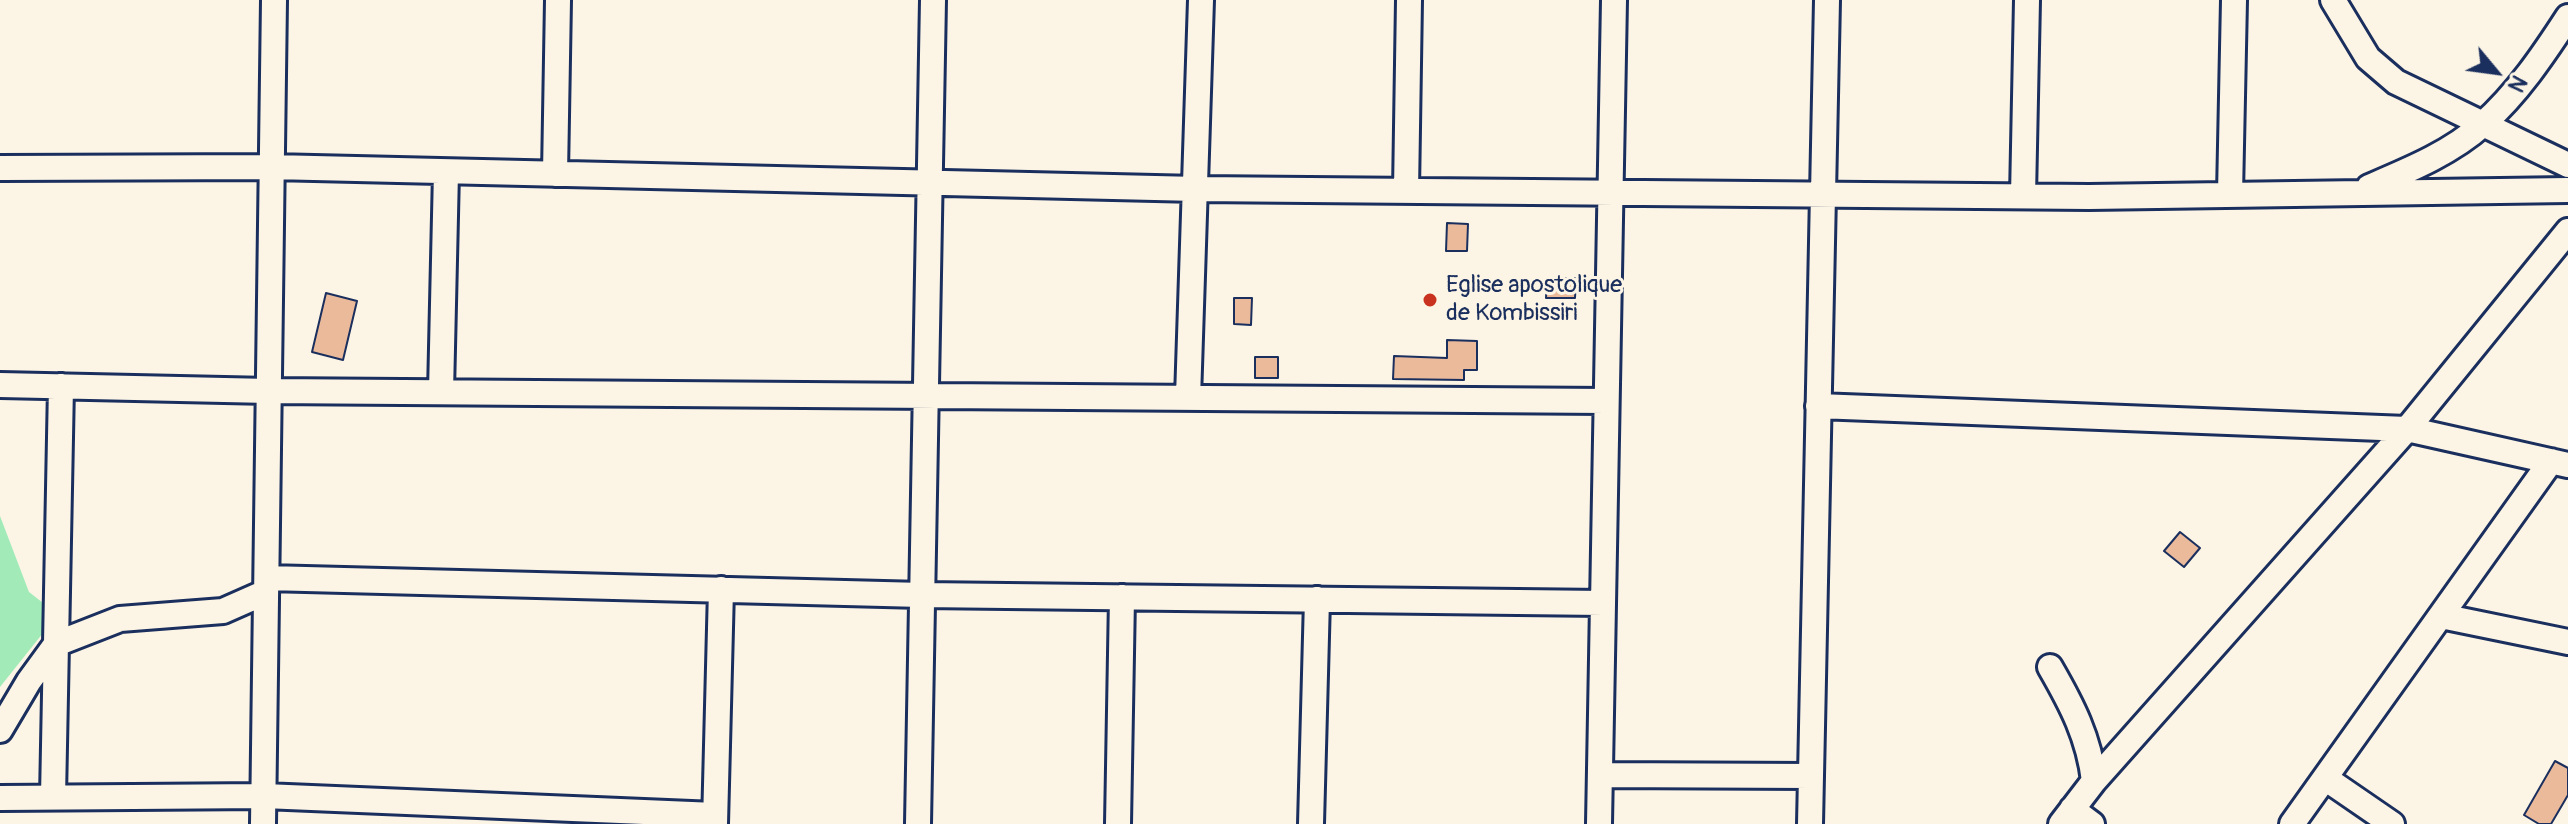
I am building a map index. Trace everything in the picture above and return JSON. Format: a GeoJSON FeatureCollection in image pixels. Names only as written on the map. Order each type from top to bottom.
{"type":"FeatureCollection","features":[{"type":"Feature","properties":{"kind":"street"},"geometry":{"type":"LineString","coordinates":[[263,824],[274,0]]}},
{"type":"Feature","properties":{"kind":"street"},"geometry":{"type":"LineString","coordinates":[[555,174],[558,0]]}},
{"type":"Feature","properties":{"kind":"street"},"geometry":{"type":"LineString","coordinates":[[918,824],[933,0]]}},
{"type":"Feature","properties":{"kind":"street"},"geometry":{"type":"LineString","coordinates":[[1188,398],[1201,0]]}},
{"type":"Feature","properties":{"kind":"street"},"geometry":{"type":"LineString","coordinates":[[1406,191],[1409,0]]}},
{"type":"Feature","properties":{"kind":"street"},"geometry":{"type":"LineString","coordinates":[[1599,824],[1614,0]]}},
{"type":"Feature","properties":{"kind":"street"},"geometry":{"type":"LineString","coordinates":[[1810,824],[1827,0]]}},
{"type":"Feature","properties":{"kind":"street"},"geometry":{"type":"LineString","coordinates":[[2023,196],[2027,0]]}},
{"type":"Feature","properties":{"kind":"street"},"geometry":{"type":"LineString","coordinates":[[2230,194],[2234,0]]}},
{"type":"Feature","properties":{"kind":"street"},"geometry":{"type":"LineString","coordinates":[[2333,0],[2368,58],[2396,82],[2568,165]]}},
{"type":"Feature","properties":{"kind":"street"},"geometry":{"type":"LineString","coordinates":[[2356,192],[2427,162],[2483,124],[2543,56],[2568,17]]}},
{"type":"Feature","properties":{"kind":"street"},"geometry":{"type":"LineString","coordinates":[[0,168],[272,167],[1197,189],[1610,193],[2023,196],[2568,190]]}},
{"type":"Feature","properties":{"kind":"street"},"geometry":{"type":"LineString","coordinates":[[441,392],[446,172]]}},
{"type":"Feature","properties":{"kind":"street"},"geometry":{"type":"LineString","coordinates":[[2075,819],[2094,781],[2407,429],[2568,231]]}},
{"type":"Feature","properties":{"kind":"street"},"geometry":{"type":"LineString","coordinates":[[1,385],[269,391],[1606,401]]}},
{"type":"Feature","properties":{"kind":"street"},"geometry":{"type":"LineString","coordinates":[[53,797],[61,386]]}},
{"type":"Feature","properties":{"kind":"street"},"geometry":{"type":"LineString","coordinates":[[1818,406],[2407,429],[2559,463],[2441,616],[2292,824]]}},
{"type":"Feature","properties":{"kind":"street"},"geometry":{"type":"LineString","coordinates":[[0,730],[29,681],[56,644],[120,619],[223,611],[266,585],[1603,603]]}},
{"type":"Feature","properties":{"kind":"street"},"geometry":{"type":"LineString","coordinates":[[0,798],[264,796],[470,814],[715,819],[721,589]]}},
{"type":"Feature","properties":{"kind":"street"},"geometry":{"type":"LineString","coordinates":[[1118,824],[1122,597]]}},
{"type":"Feature","properties":{"kind":"street"},"geometry":{"type":"LineString","coordinates":[[1311,824],[1317,599]]}},
{"type":"Feature","properties":{"kind":"street"},"geometry":{"type":"LineString","coordinates":[[2441,616],[2568,642]]}},
{"type":"Feature","properties":{"kind":"street"},"geometry":{"type":"LineString","coordinates":[[2050,667],[2078,716],[2091,756],[2094,781]]}},
{"type":"Feature","properties":{"kind":"street"},"geometry":{"type":"LineString","coordinates":[[1600,775],[1811,776]]}},
{"type":"Feature","properties":{"kind":"street"},"geometry":{"type":"LineString","coordinates":[[2325,778],[2392,824]]}},
{"type":"Feature","properties":{"kind":"green space"},"geometry":{"type":"Polygon","coordinates":[[[0,516],[29,592],[47,606],[47,628],[0,687],[0,516]]]}},
{"type":"Feature","properties":{"kind":"building"},"geometry":{"type":"Polygon","coordinates":[[[1447,223],[1468,224],[1467,251],[1446,251],[1447,223]]]}},
{"type":"Feature","properties":{"kind":"building"},"geometry":{"type":"Polygon","coordinates":[[[1547,278],[1576,278],[1575,298],[1546,298],[1547,278]]]}},
{"type":"Feature","properties":{"kind":"building"},"geometry":{"type":"Polygon","coordinates":[[[326,293],[357,301],[343,360],[312,352],[326,293]]]}},
{"type":"Feature","properties":{"kind":"building"},"geometry":{"type":"Polygon","coordinates":[[[1234,298],[1252,298],[1251,325],[1234,324],[1234,298]]]}},
{"type":"Feature","properties":{"kind":"building"},"geometry":{"type":"Polygon","coordinates":[[[1447,340],[1477,341],[1477,370],[1464,370],[1464,380],[1393,379],[1394,356],[1447,358],[1447,340]]]}},
{"type":"Feature","properties":{"kind":"building"},"geometry":{"type":"Polygon","coordinates":[[[1255,357],[1278,357],[1278,378],[1255,378],[1255,357]]]}},
{"type":"Feature","properties":{"kind":"building"},"geometry":{"type":"Polygon","coordinates":[[[2180,532],[2200,548],[2184,567],[2164,551],[2180,532]]]}},
{"type":"Feature","properties":{"kind":"building"},"geometry":{"type":"Polygon","coordinates":[[[2555,761],[2568,768],[2568,795],[2551,824],[2539,824],[2524,815],[2555,761]]]}},
{"type":"Feature","properties":{"kind":"place","name":"Eglise apostolique de Kombissiri"},"geometry":{"type":"Point","coordinates":[1430,300]}}]}
